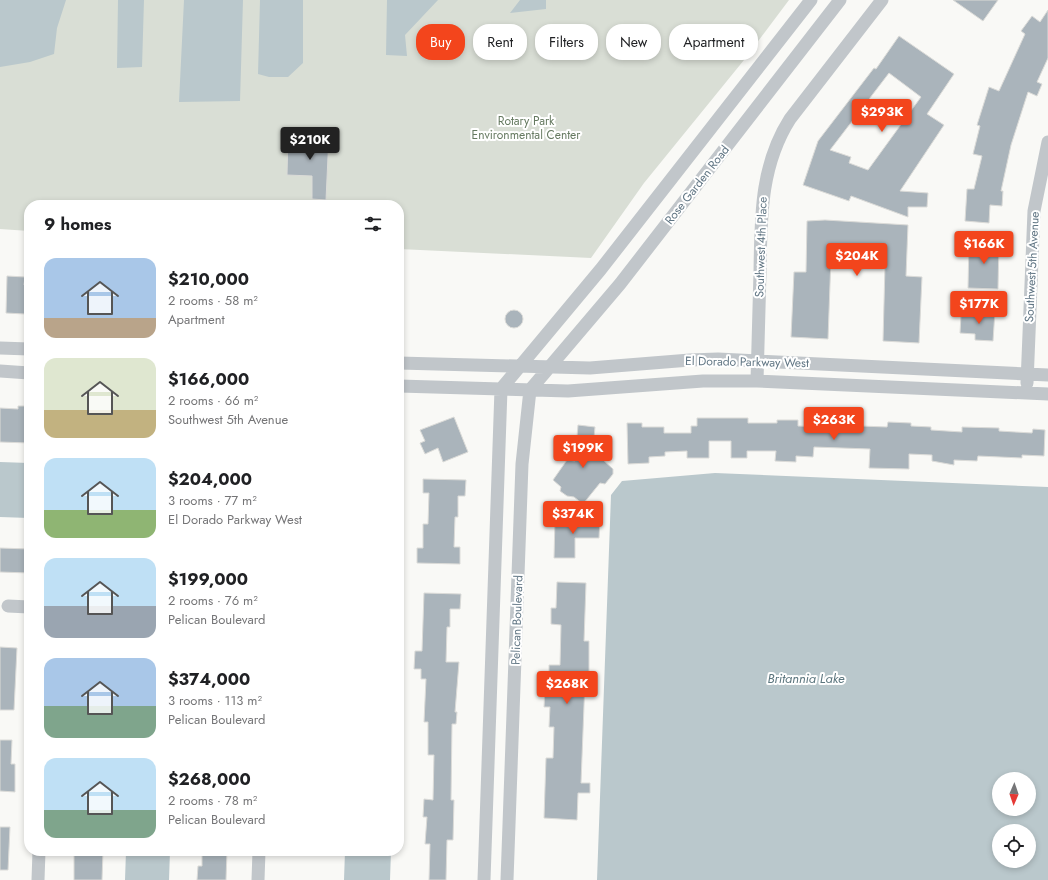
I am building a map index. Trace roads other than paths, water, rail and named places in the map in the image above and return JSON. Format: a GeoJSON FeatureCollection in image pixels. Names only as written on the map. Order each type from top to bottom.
{"type":"FeatureCollection","features":[{"type":"Feature","properties":{"kind":"street","name":"Rose Garden Road"},"geometry":{"type":"LineString","coordinates":[[520,368],[601,269],[810,0]]}},
{"type":"Feature","properties":{"kind":"street","name":"Rose Garden Road"},"geometry":{"type":"LineString","coordinates":[[550,368],[620,284],[840,0]]}},
{"type":"Feature","properties":{"kind":"street","name":"Southwest 4th Place"},"geometry":{"type":"LineString","coordinates":[[757,382],[762,198],[765,180],[776,146],[790,119],[882,0]]}},
{"type":"Feature","properties":{"kind":"street","name":"Southwest 5th Avenue"},"geometry":{"type":"LineString","coordinates":[[1026,393],[1034,211],[1048,142]]}},
{"type":"Feature","properties":{"kind":"street"},"geometry":{"type":"LineString","coordinates":[[0,348],[24,349]]}},
{"type":"Feature","properties":{"kind":"street","name":"El Dorado Parkway West"},"geometry":{"type":"LineString","coordinates":[[404,363],[520,368],[590,368],[690,360],[758,361],[1048,375]]}},
{"type":"Feature","properties":{"kind":"street"},"geometry":{"type":"LineString","coordinates":[[501,389],[520,368]]}},
{"type":"Feature","properties":{"kind":"street"},"geometry":{"type":"LineString","coordinates":[[530,390],[550,368]]}},
{"type":"Feature","properties":{"kind":"street"},"geometry":{"type":"LineString","coordinates":[[0,371],[24,372]]}},
{"type":"Feature","properties":{"kind":"street","name":"El Dorado Parkway West"},"geometry":{"type":"LineString","coordinates":[[404,386],[568,392],[703,382],[757,382],[1048,394]]}},
{"type":"Feature","properties":{"kind":"street","name":"Pelican Boulevard"},"geometry":{"type":"LineString","coordinates":[[484,880],[501,389]]}},
{"type":"Feature","properties":{"kind":"street","name":"Pelican Boulevard"},"geometry":{"type":"LineString","coordinates":[[507,880],[522,464],[530,390]]}},
{"type":"Feature","properties":{"kind":"street"},"geometry":{"type":"LineString","coordinates":[[8,606],[24,607]]}},
{"type":"Feature","properties":{"kind":"street"},"geometry":{"type":"LineString","coordinates":[[38,880],[39,856]]}},
{"type":"Feature","properties":{"kind":"street"},"geometry":{"type":"LineString","coordinates":[[258,880],[259,856]]}},
{"type":"Feature","properties":{"kind":"water"},"geometry":{"type":"Polygon","coordinates":[[[0,0],[66,0],[57,28],[54,54],[30,62],[0,67],[0,0]]]}},
{"type":"Feature","properties":{"kind":"water"},"geometry":{"type":"Polygon","coordinates":[[[118,0],[144,0],[142,67],[117,68],[118,0]]]}},
{"type":"Feature","properties":{"kind":"water"},"geometry":{"type":"Polygon","coordinates":[[[184,0],[243,0],[240,101],[179,102],[184,0]]]}},
{"type":"Feature","properties":{"kind":"water"},"geometry":{"type":"Polygon","coordinates":[[[260,0],[303,0],[303,63],[288,77],[269,77],[258,74],[260,0]]]}},
{"type":"Feature","properties":{"kind":"water"},"geometry":{"type":"Polygon","coordinates":[[[387,0],[438,0],[405,35],[407,56],[386,55],[387,0]]]}},
{"type":"Feature","properties":{"kind":"water"},"geometry":{"type":"Polygon","coordinates":[[[520,0],[546,0],[546,9],[510,13],[520,0]]]}},
{"type":"Feature","properties":{"kind":"water"},"geometry":{"type":"Polygon","coordinates":[[[0,462],[24,463],[24,518],[0,517],[0,462]]]}},
{"type":"Feature","properties":{"kind":"water","name":"Britannia Lake"},"geometry":{"type":"Polygon","coordinates":[[[715,473],[1048,487],[1048,880],[597,880],[611,495],[622,481],[715,473]]]}},
{"type":"Feature","properties":{"kind":"water"},"geometry":{"type":"Polygon","coordinates":[[[126,856],[170,856],[169,880],[125,880],[126,856]]]}},
{"type":"Feature","properties":{"kind":"water"},"geometry":{"type":"Polygon","coordinates":[[[345,856],[391,856],[390,880],[344,880],[345,856]]]}},
{"type":"Feature","properties":{"kind":"park label","name":"Rotary Park Environmental Center"},"geometry":{"type":"Point","coordinates":[526,128]}}]}
